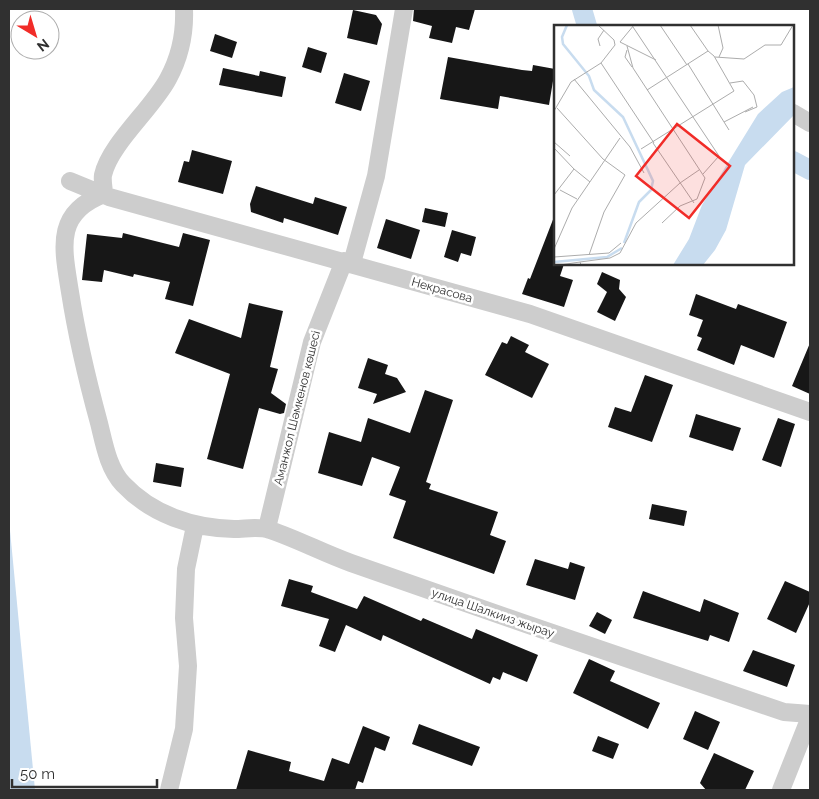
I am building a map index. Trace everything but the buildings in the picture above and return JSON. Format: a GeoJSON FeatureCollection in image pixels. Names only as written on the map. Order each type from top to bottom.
{"type":"FeatureCollection","features":[{"type":"Feature","properties":{"kind":"street"},"geometry":{"type":"LineString","coordinates":[[104,194],[102,177],[110,158],[168,80],[183,41],[184,9]]}},
{"type":"Feature","properties":{"kind":"street","name":"Аманжол Шәмкенов көшесі"},"geometry":{"type":"LineString","coordinates":[[267,528],[312,342],[348,262],[376,176],[404,9]]}},
{"type":"Feature","properties":{"kind":"street"},"geometry":{"type":"LineString","coordinates":[[794,114],[810,123]]}},
{"type":"Feature","properties":{"kind":"street","name":"Некрасова"},"geometry":{"type":"LineString","coordinates":[[70,181],[104,194],[530,314],[810,412]]}},
{"type":"Feature","properties":{"kind":"street","name":"улица Шалкииз жырау"},"geometry":{"type":"LineString","coordinates":[[104,194],[87,201],[71,218],[64,234],[65,260],[79,349],[110,464],[122,483],[142,500],[176,520],[195,526],[234,529],[267,528],[333,556],[524,624],[784,712],[810,715]]}},
{"type":"Feature","properties":{"kind":"street"},"geometry":{"type":"LineString","coordinates":[[169,790],[184,729],[188,666],[184,618],[186,568],[195,526]]}},
{"type":"Feature","properties":{"kind":"street"},"geometry":{"type":"LineString","coordinates":[[781,790],[810,715]]}},
{"type":"Feature","properties":{"kind":"water"},"geometry":{"type":"Polygon","coordinates":[[[9,520],[35,790],[9,790],[9,520]]]}},
{"type":"Feature","properties":{"kind":"waterway"},"geometry":{"type":"LineString","coordinates":[[582,9],[587,25]]}},
{"type":"Feature","properties":{"kind":"waterway"},"geometry":{"type":"LineString","coordinates":[[794,162],[810,170]]}}]}
